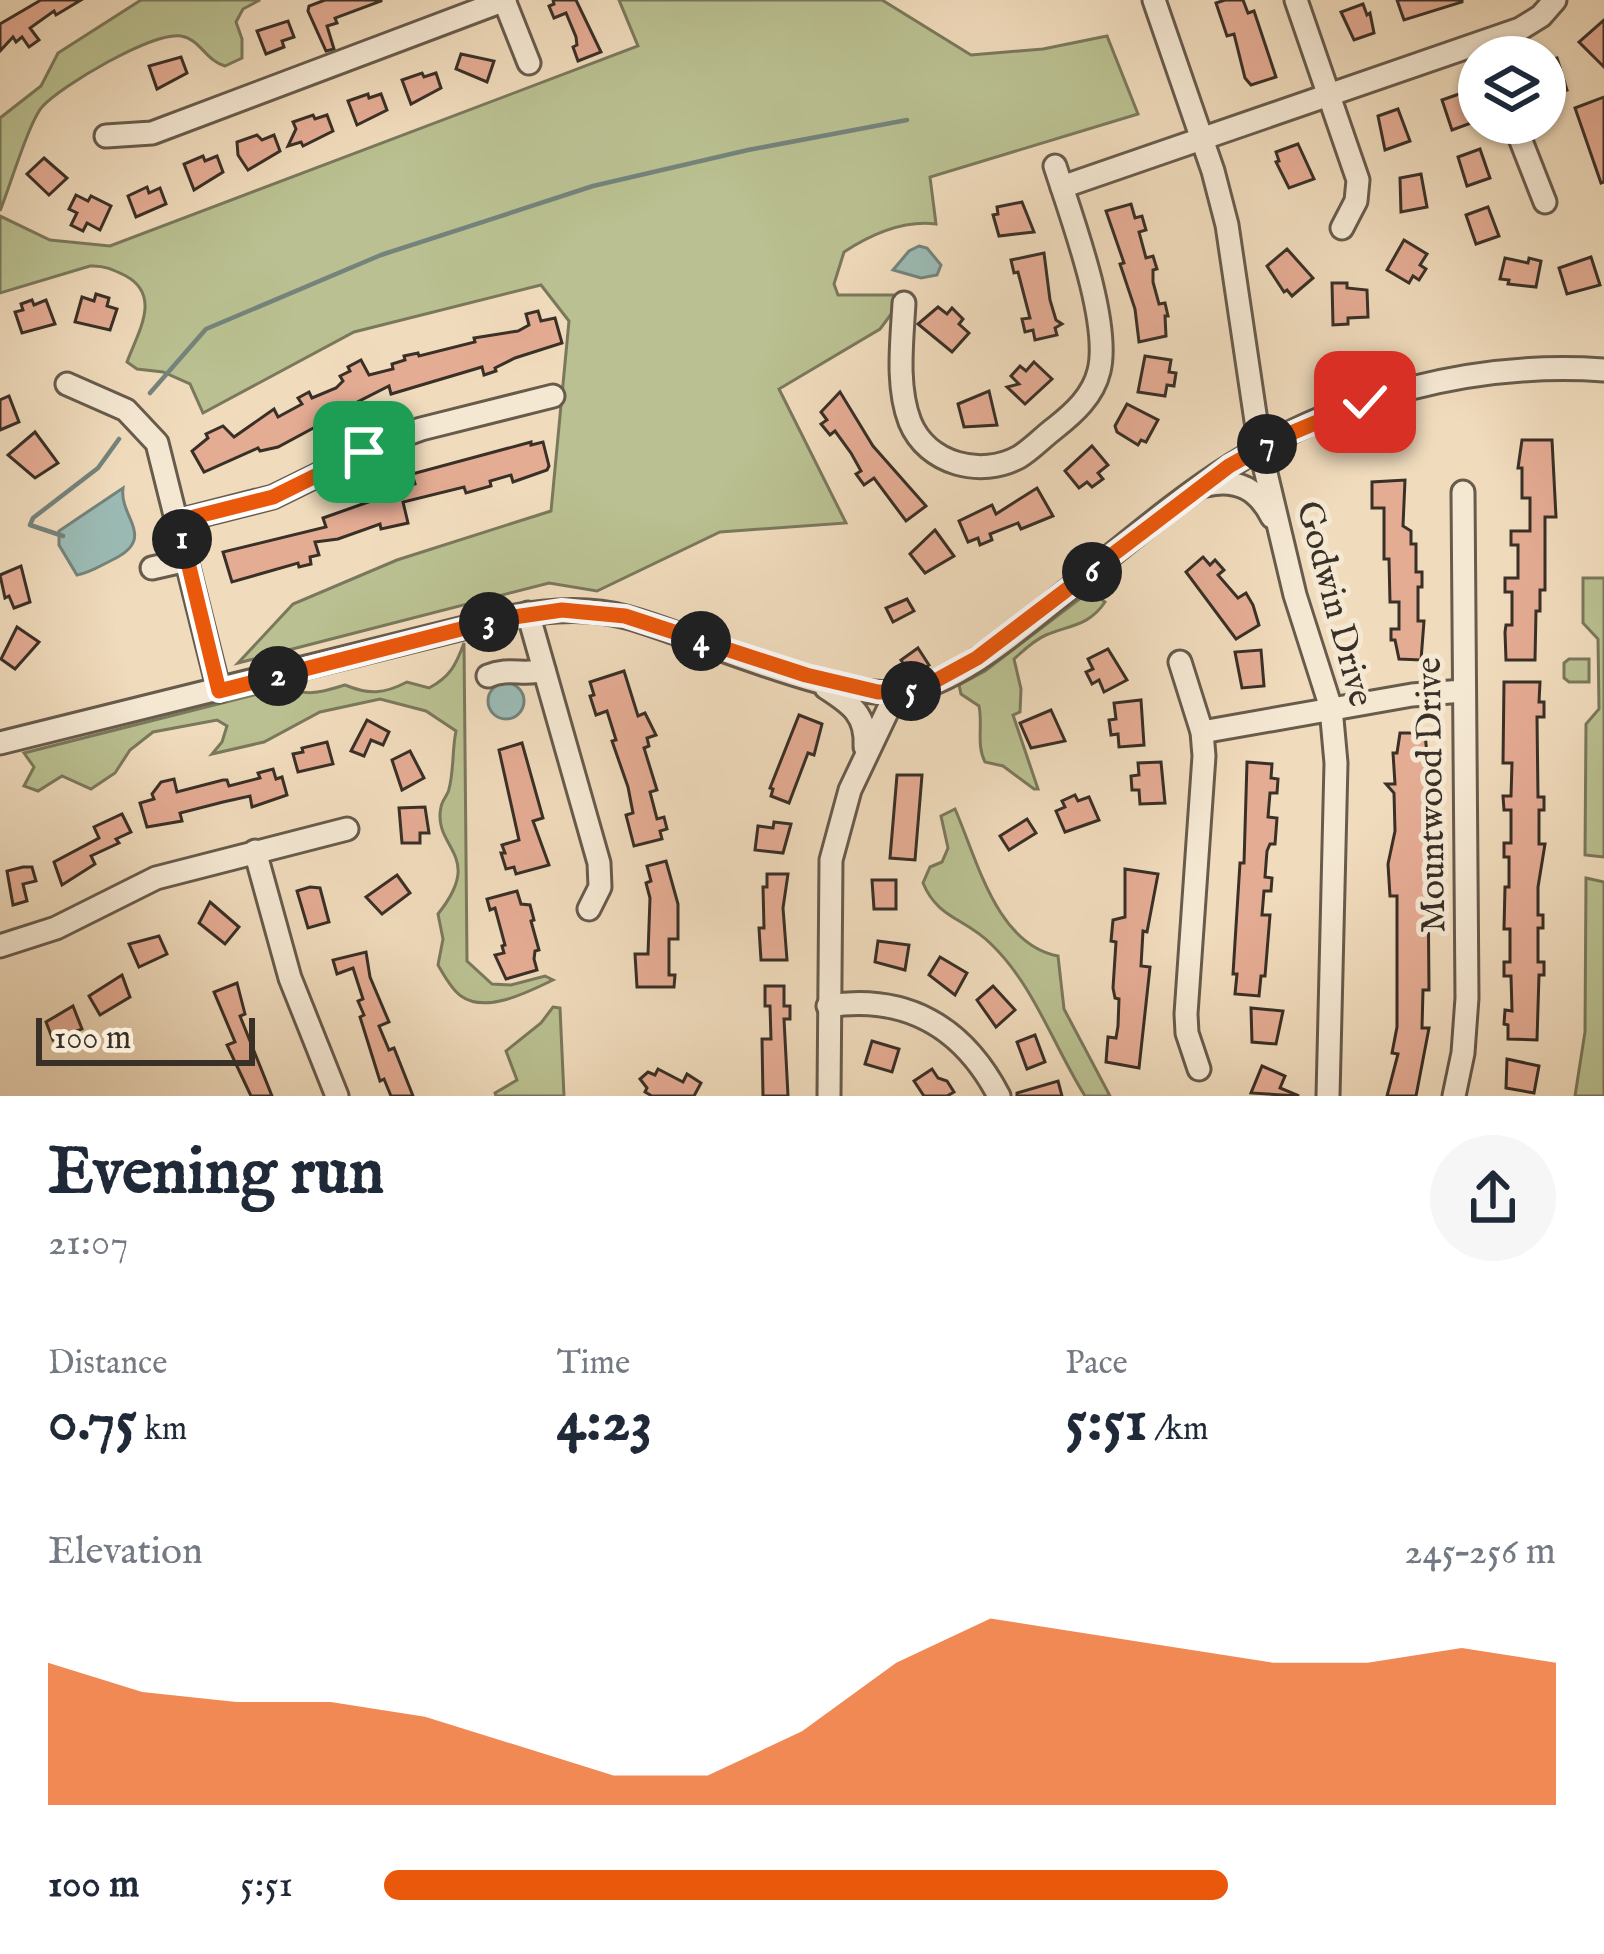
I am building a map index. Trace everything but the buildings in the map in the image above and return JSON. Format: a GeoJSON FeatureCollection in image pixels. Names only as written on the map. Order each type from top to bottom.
{"type":"FeatureCollection","features":[{"type":"Feature","properties":{"kind":"street"},"geometry":{"type":"LineString","coordinates":[[106,136],[152,134],[505,0],[529,63]]}},
{"type":"Feature","properties":{"kind":"street","name":"Godwin Drive"},"geometry":{"type":"LineString","coordinates":[[1154,0],[1227,225],[1260,448],[1295,595],[1331,708],[1336,764],[1328,1096]]}},
{"type":"Feature","properties":{"kind":"street"},"geometry":{"type":"LineString","coordinates":[[1296,0],[1358,180],[1356,201],[1342,228]]}},
{"type":"Feature","properties":{"kind":"street"},"geometry":{"type":"LineString","coordinates":[[1510,36],[1555,0]]}},
{"type":"Feature","properties":{"kind":"street"},"geometry":{"type":"LineString","coordinates":[[904,303],[904,386],[910,423],[927,446],[957,464],[974,467],[1019,457],[1073,413],[1099,374],[1100,330],[1058,177],[1202,140],[1458,58]]}},
{"type":"Feature","properties":{"kind":"street"},"geometry":{"type":"LineString","coordinates":[[1522,144],[1545,202]]}},
{"type":"Feature","properties":{"kind":"street"},"geometry":{"type":"LineString","coordinates":[[0,742],[528,613],[580,611],[625,616],[847,687],[896,693],[924,687],[967,665],[1199,487],[1260,448],[1320,418],[1411,388],[1512,371],[1604,370]]}},
{"type":"Feature","properties":{"kind":"street"},"geometry":{"type":"LineString","coordinates":[[67,384],[120,406],[148,429],[160,451],[219,691]]}},
{"type":"Feature","properties":{"kind":"street"},"geometry":{"type":"LineString","coordinates":[[178,521],[273,497],[421,429],[553,396]]}},
{"type":"Feature","properties":{"kind":"street"},"geometry":{"type":"LineString","coordinates":[[1199,487],[1227,481],[1250,490],[1266,505],[1281,536]]}},
{"type":"Feature","properties":{"kind":"street","name":"Mountwood Drive"},"geometry":{"type":"LineString","coordinates":[[1454,1096],[1467,998],[1463,492]]}},
{"type":"Feature","properties":{"kind":"street"},"geometry":{"type":"LineString","coordinates":[[152,568],[187,560]]}},
{"type":"Feature","properties":{"kind":"street"},"geometry":{"type":"LineString","coordinates":[[528,613],[599,863],[600,887],[589,909]]}},
{"type":"Feature","properties":{"kind":"street"},"geometry":{"type":"LineString","coordinates":[[1180,662],[1202,732],[1203,781],[1186,1014],[1199,1069]]}},
{"type":"Feature","properties":{"kind":"street"},"geometry":{"type":"LineString","coordinates":[[488,676],[504,670],[524,675],[544,670]]}},
{"type":"Feature","properties":{"kind":"street"},"geometry":{"type":"LineString","coordinates":[[806,675],[860,715],[865,754]]}},
{"type":"Feature","properties":{"kind":"street"},"geometry":{"type":"LineString","coordinates":[[1202,732],[1331,708],[1463,691]]}},
{"type":"Feature","properties":{"kind":"street"},"geometry":{"type":"LineString","coordinates":[[830,1096],[831,860],[865,754],[896,693]]}},
{"type":"Feature","properties":{"kind":"street"},"geometry":{"type":"LineString","coordinates":[[0,946],[56,928],[156,878],[346,829]]}},
{"type":"Feature","properties":{"kind":"street"},"geometry":{"type":"LineString","coordinates":[[255,851],[290,978],[337,1096]]}},
{"type":"Feature","properties":{"kind":"street"},"geometry":{"type":"LineString","coordinates":[[828,1006],[888,1006],[935,1023],[969,1049],[998,1096]]}},
{"type":"Feature","properties":{"kind":"green space"},"geometry":{"type":"Polygon","coordinates":[[[141,0],[260,0],[243,9],[236,22],[242,58],[225,66],[188,38],[168,37],[108,62],[52,98],[31,126],[0,211],[0,118],[41,86],[58,53],[141,0]]]}},
{"type":"Feature","properties":{"kind":"green space"},"geometry":{"type":"Polygon","coordinates":[[[619,0],[882,0],[971,55],[1043,49],[1107,36],[1138,114],[930,177],[936,224],[888,230],[844,252],[834,284],[838,295],[893,295],[898,305],[880,329],[779,389],[846,523],[720,532],[597,591],[549,583],[238,663],[293,604],[397,560],[551,511],[569,321],[541,285],[354,332],[203,413],[190,384],[127,362],[145,304],[137,284],[126,276],[90,266],[0,293],[0,216],[50,240],[110,246],[638,46],[619,0]]]}},
{"type":"Feature","properties":{"kind":"green space"},"geometry":{"type":"Polygon","coordinates":[[[1583,578],[1604,578],[1604,857],[1585,855],[1586,724],[1599,709],[1598,639],[1583,623],[1583,578]]]}},
{"type":"Feature","properties":{"kind":"green space"},"geometry":{"type":"Polygon","coordinates":[[[1090,591],[1105,602],[1092,616],[1042,637],[1014,659],[1021,689],[1020,712],[1013,715],[1038,789],[1034,789],[1003,766],[985,762],[979,706],[961,694],[959,685],[985,671],[1090,591]]]}},
{"type":"Feature","properties":{"kind":"green space"},"geometry":{"type":"Polygon","coordinates":[[[464,643],[467,961],[492,984],[511,985],[545,976],[553,980],[507,999],[471,1001],[451,986],[438,965],[443,939],[438,914],[452,894],[458,865],[440,821],[451,782],[456,731],[426,711],[380,699],[320,712],[264,742],[212,754],[227,726],[217,720],[153,732],[130,750],[115,773],[91,789],[62,776],[38,791],[24,786],[34,767],[24,753],[289,686],[309,693],[345,685],[376,692],[407,682],[429,688],[451,670],[464,643]]]}},
{"type":"Feature","properties":{"kind":"green space"},"geometry":{"type":"Polygon","coordinates":[[[1589,659],[1589,682],[1564,678],[1564,663],[1589,659]]]}},
{"type":"Feature","properties":{"kind":"green space"},"geometry":{"type":"Polygon","coordinates":[[[955,809],[1004,917],[1037,948],[1058,956],[1064,1009],[1110,1096],[1085,1096],[1006,960],[929,895],[923,883],[930,867],[942,862],[948,848],[941,816],[955,809]]]}},
{"type":"Feature","properties":{"kind":"green space"},"geometry":{"type":"Polygon","coordinates":[[[1586,878],[1604,882],[1604,1096],[1575,1096],[1585,1032],[1586,878]]]}},
{"type":"Feature","properties":{"kind":"green space"},"geometry":{"type":"Polygon","coordinates":[[[553,1007],[560,1008],[564,1096],[496,1096],[517,1080],[506,1051],[553,1007]]]}},
{"type":"Feature","properties":{"kind":"water"},"geometry":{"type":"Polygon","coordinates":[[[927,248],[941,265],[937,275],[921,278],[893,270],[909,251],[927,248]]]}},
{"type":"Feature","properties":{"kind":"water"},"geometry":{"type":"Polygon","coordinates":[[[123,488],[133,544],[112,560],[77,575],[59,545],[59,531],[123,488]]]}},
{"type":"Feature","properties":{"kind":"water"},"geometry":{"type":"Polygon","coordinates":[[[506,683],[519,688],[524,701],[519,714],[506,719],[493,714],[488,701],[493,688],[506,683]]]}},
{"type":"Feature","properties":{"kind":"waterway"},"geometry":{"type":"LineString","coordinates":[[150,393],[206,329],[381,255],[593,186],[907,120]]}},
{"type":"Feature","properties":{"kind":"waterway"},"geometry":{"type":"LineString","coordinates":[[63,536],[30,525],[33,518],[98,468],[119,439]]}},
{"type":"Feature","properties":{"kind":"route"},"geometry":{"type":"LineString","coordinates":[[364,452],[273,497],[178,521],[219,691],[500,619],[562,610],[625,616],[847,687],[896,693],[915,690],[977,658],[1229,466],[1320,418],[1365,402]]}}]}
